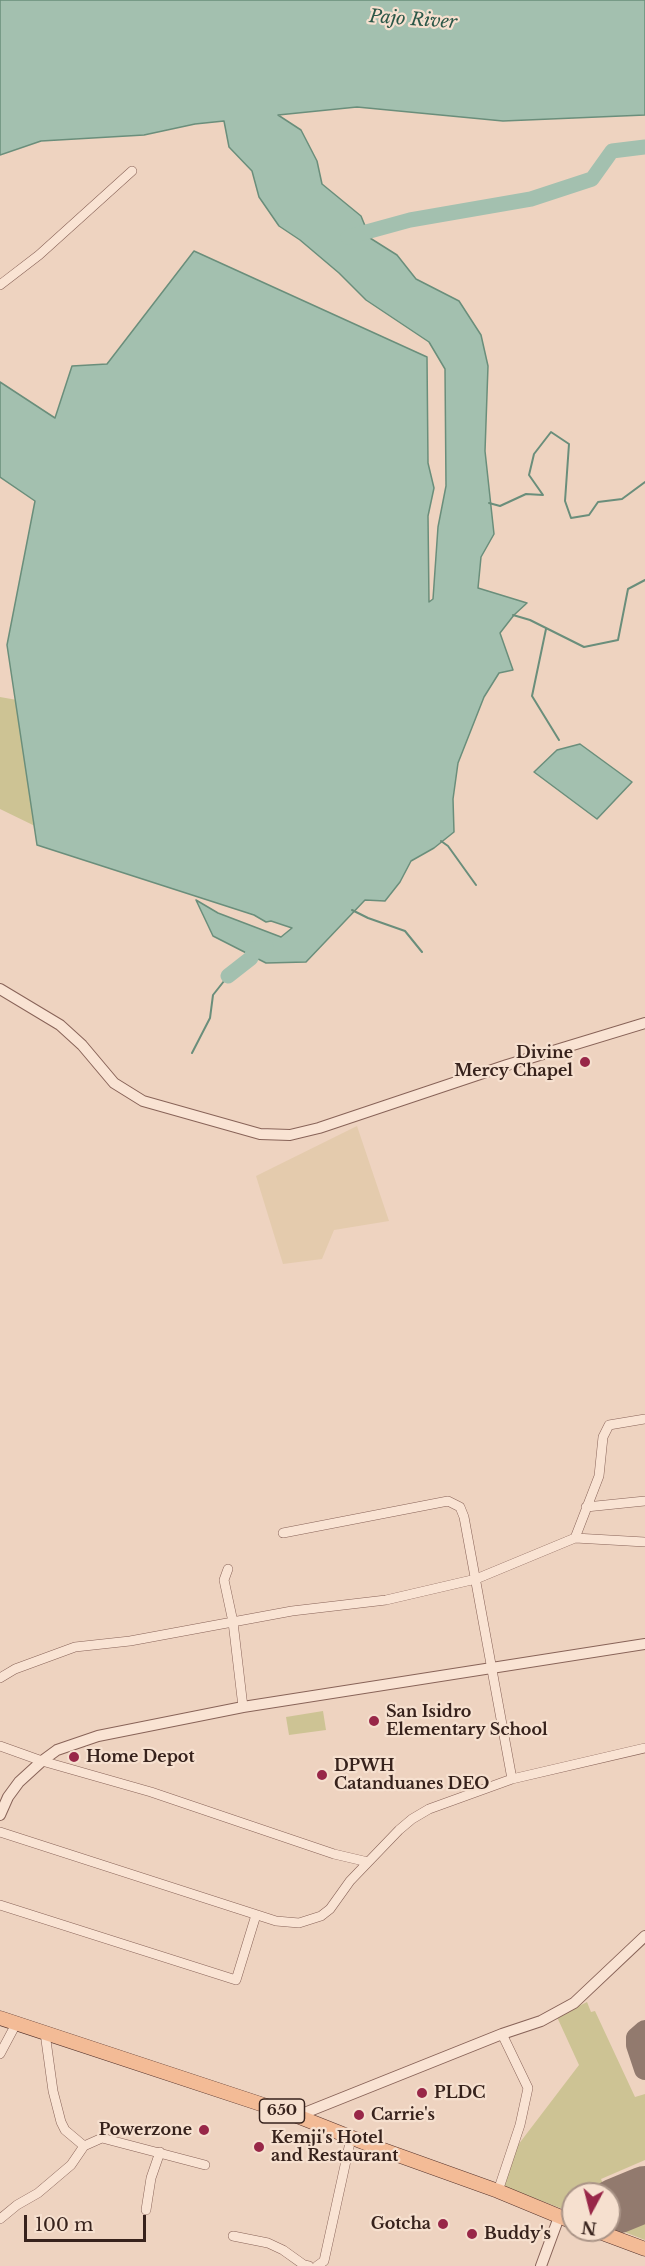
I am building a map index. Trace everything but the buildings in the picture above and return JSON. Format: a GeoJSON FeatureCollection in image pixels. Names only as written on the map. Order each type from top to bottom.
{"type":"FeatureCollection","features":[{"type":"Feature","properties":{"kind":"main road","name":"650"},"geometry":{"type":"LineString","coordinates":[[0,2019],[297,2116],[498,2191],[559,2217]]}},
{"type":"Feature","properties":{"kind":"main road"},"geometry":{"type":"LineString","coordinates":[[621,2240],[645,2249]]}},
{"type":"Feature","properties":{"kind":"street"},"geometry":{"type":"LineString","coordinates":[[0,285],[39,255],[132,171]]}},
{"type":"Feature","properties":{"kind":"street"},"geometry":{"type":"LineString","coordinates":[[0,989],[60,1025],[114,1083],[143,1101],[260,1134],[290,1135],[319,1128],[507,1065],[645,1023]]}},
{"type":"Feature","properties":{"kind":"street"},"geometry":{"type":"LineString","coordinates":[[575,1538],[599,1476],[603,1437],[609,1425],[645,1419]]}},
{"type":"Feature","properties":{"kind":"street"},"geometry":{"type":"LineString","coordinates":[[283,1533],[448,1501],[459,1507],[464,1517],[512,1779]]}},
{"type":"Feature","properties":{"kind":"street"},"geometry":{"type":"LineString","coordinates":[[586,1507],[645,1501]]}},
{"type":"Feature","properties":{"kind":"street"},"geometry":{"type":"LineString","coordinates":[[0,1678],[15,1669],[75,1647],[130,1641],[292,1611],[386,1600],[476,1579],[575,1538],[645,1542]]}},
{"type":"Feature","properties":{"kind":"street"},"geometry":{"type":"LineString","coordinates":[[228,1569],[224,1580],[233,1622],[243,1707]]}},
{"type":"Feature","properties":{"kind":"street"},"geometry":{"type":"LineString","coordinates":[[0,1815],[8,1797],[19,1782],[42,1761],[57,1750],[98,1736],[243,1707],[645,1644]]}},
{"type":"Feature","properties":{"kind":"street"},"geometry":{"type":"LineString","coordinates":[[0,1746],[42,1761],[151,1792],[334,1854],[368,1862]]}},
{"type":"Feature","properties":{"kind":"street"},"geometry":{"type":"LineString","coordinates":[[0,1832],[256,1915],[287,1923],[299,1923],[321,1916],[330,1909],[350,1881],[405,1824],[429,1809],[512,1779],[645,1749]]}},
{"type":"Feature","properties":{"kind":"street"},"geometry":{"type":"LineString","coordinates":[[0,1905],[236,1980],[256,1915]]}},
{"type":"Feature","properties":{"kind":"street"},"geometry":{"type":"LineString","coordinates":[[297,2116],[502,2034],[541,2021],[574,2003],[645,1936]]}},
{"type":"Feature","properties":{"kind":"street"},"geometry":{"type":"LineString","coordinates":[[0,2054],[16,2024]]}},
{"type":"Feature","properties":{"kind":"street"},"geometry":{"type":"LineString","coordinates":[[45,2033],[53,2091],[61,2122],[64,2130],[84,2146]]}},
{"type":"Feature","properties":{"kind":"street"},"geometry":{"type":"LineString","coordinates":[[498,2191],[520,2125],[528,2088],[502,2034]]}},
{"type":"Feature","properties":{"kind":"street"},"geometry":{"type":"LineString","coordinates":[[0,2219],[17,2205],[38,2193],[71,2165],[84,2146],[102,2138],[205,2165]]}},
{"type":"Feature","properties":{"kind":"street"},"geometry":{"type":"LineString","coordinates":[[317,2266],[324,2261],[351,2138]]}},
{"type":"Feature","properties":{"kind":"street"},"geometry":{"type":"LineString","coordinates":[[146,2210],[160,2152]]}},
{"type":"Feature","properties":{"kind":"street"},"geometry":{"type":"LineString","coordinates":[[541,2266],[559,2217]]}},
{"type":"Feature","properties":{"kind":"street"},"geometry":{"type":"LineString","coordinates":[[233,2236],[268,2243],[309,2266]]}},
{"type":"Feature","properties":{"kind":"shaded area"},"geometry":{"type":"Polygon","coordinates":[[[0,697],[17,700],[37,827],[0,809],[0,697]]]}},
{"type":"Feature","properties":{"kind":"shaded area"},"geometry":{"type":"Polygon","coordinates":[[[357,1126],[389,1221],[334,1230],[322,1259],[283,1264],[256,1176],[357,1126]]]}},
{"type":"Feature","properties":{"kind":"shaded area"},"geometry":{"type":"Polygon","coordinates":[[[323,1711],[326,1730],[289,1735],[286,1717],[323,1711]]]}},
{"type":"Feature","properties":{"kind":"shaded area"},"geometry":{"type":"Polygon","coordinates":[[[587,2002],[591,2012],[595,2011],[635,2097],[645,2094],[645,2160],[601,2179],[602,2182],[561,2182],[561,2208],[503,2186],[518,2145],[579,2065],[557,2017],[587,2002]]]}},
{"type":"Feature","properties":{"kind":"shaded area"},"geometry":{"type":"Polygon","coordinates":[[[645,2219],[645,2240],[621,2231],[621,2222],[630,2225],[645,2219]]]}},
{"type":"Feature","properties":{"kind":"water","name":"Pajo River"},"geometry":{"type":"Polygon","coordinates":[[[0,0],[645,0],[645,115],[503,121],[357,107],[278,115],[301,130],[317,161],[322,184],[361,216],[370,238],[397,255],[416,279],[459,301],[481,335],[488,366],[485,451],[494,534],[481,557],[478,588],[527,603],[500,633],[513,670],[499,673],[484,697],[458,763],[453,799],[454,832],[434,848],[411,861],[400,882],[385,901],[365,900],[306,962],[266,963],[213,936],[196,900],[218,913],[281,937],[292,928],[271,921],[266,922],[254,915],[37,845],[7,645],[35,501],[0,477],[0,382],[55,418],[72,366],[107,364],[194,251],[427,357],[428,463],[434,488],[428,516],[429,602],[433,599],[438,527],[446,486],[445,369],[429,342],[366,300],[339,273],[300,240],[279,226],[259,197],[252,171],[229,147],[224,121],[195,124],[144,135],[41,141],[0,155],[0,0]]]}},
{"type":"Feature","properties":{"kind":"water"},"geometry":{"type":"Polygon","coordinates":[[[580,744],[632,782],[597,819],[534,772],[557,750],[580,744]]]}},
{"type":"Feature","properties":{"kind":"waterway"},"geometry":{"type":"LineString","coordinates":[[348,237],[410,220],[531,199],[592,179],[612,151],[645,147]]}},
{"type":"Feature","properties":{"kind":"waterway"},"geometry":{"type":"LineString","coordinates":[[489,503],[500,506],[526,494],[543,495],[529,475],[534,454],[551,432],[569,444],[565,501],[571,518],[589,515],[598,502],[622,499],[645,482]]}},
{"type":"Feature","properties":{"kind":"waterway"},"geometry":{"type":"LineString","coordinates":[[513,615],[530,620],[584,647],[618,640],[628,589],[645,580]]}},
{"type":"Feature","properties":{"kind":"waterway"},"geometry":{"type":"LineString","coordinates":[[546,629],[532,696],[559,740]]}},
{"type":"Feature","properties":{"kind":"waterway"},"geometry":{"type":"LineString","coordinates":[[441,841],[448,846],[476,885]]}},
{"type":"Feature","properties":{"kind":"waterway"},"geometry":{"type":"LineString","coordinates":[[352,910],[405,931],[422,952]]}},
{"type":"Feature","properties":{"kind":"waterway"},"geometry":{"type":"LineString","coordinates":[[228,976],[251,958],[254,949],[266,947]]}},
{"type":"Feature","properties":{"kind":"waterway"},"geometry":{"type":"LineString","coordinates":[[192,1053],[210,1018],[213,995],[228,976]]}},
{"type":"Feature","properties":{"kind":"taxiway"},"geometry":{"type":"LineString","coordinates":[[645,2031],[637,2038],[645,2069]]}},
{"type":"Feature","properties":{"kind":"runway"},"geometry":{"type":"LineString","coordinates":[[621,2204],[645,2194]]}},
{"type":"Feature","properties":{"kind":"place","name":"Divine Mercy Chapel"},"geometry":{"type":"Point","coordinates":[585,1062]}},
{"type":"Feature","properties":{"kind":"place","name":"San Isidro Elementary School"},"geometry":{"type":"Point","coordinates":[374,1721]}},
{"type":"Feature","properties":{"kind":"place","name":"Home Depot"},"geometry":{"type":"Point","coordinates":[74,1757]}},
{"type":"Feature","properties":{"kind":"place","name":"DPWH Catanduanes DEO"},"geometry":{"type":"Point","coordinates":[322,1775]}},
{"type":"Feature","properties":{"kind":"place","name":"PLDC"},"geometry":{"type":"Point","coordinates":[422,2093]}},
{"type":"Feature","properties":{"kind":"place","name":"Carrie's"},"geometry":{"type":"Point","coordinates":[359,2115]}},
{"type":"Feature","properties":{"kind":"place","name":"Powerzone"},"geometry":{"type":"Point","coordinates":[204,2130]}},
{"type":"Feature","properties":{"kind":"place","name":"Kemji's Hotel and Restaurant"},"geometry":{"type":"Point","coordinates":[259,2147]}},
{"type":"Feature","properties":{"kind":"place","name":"Gotcha"},"geometry":{"type":"Point","coordinates":[443,2224]}},
{"type":"Feature","properties":{"kind":"place","name":"Buddy's"},"geometry":{"type":"Point","coordinates":[472,2234]}}]}
